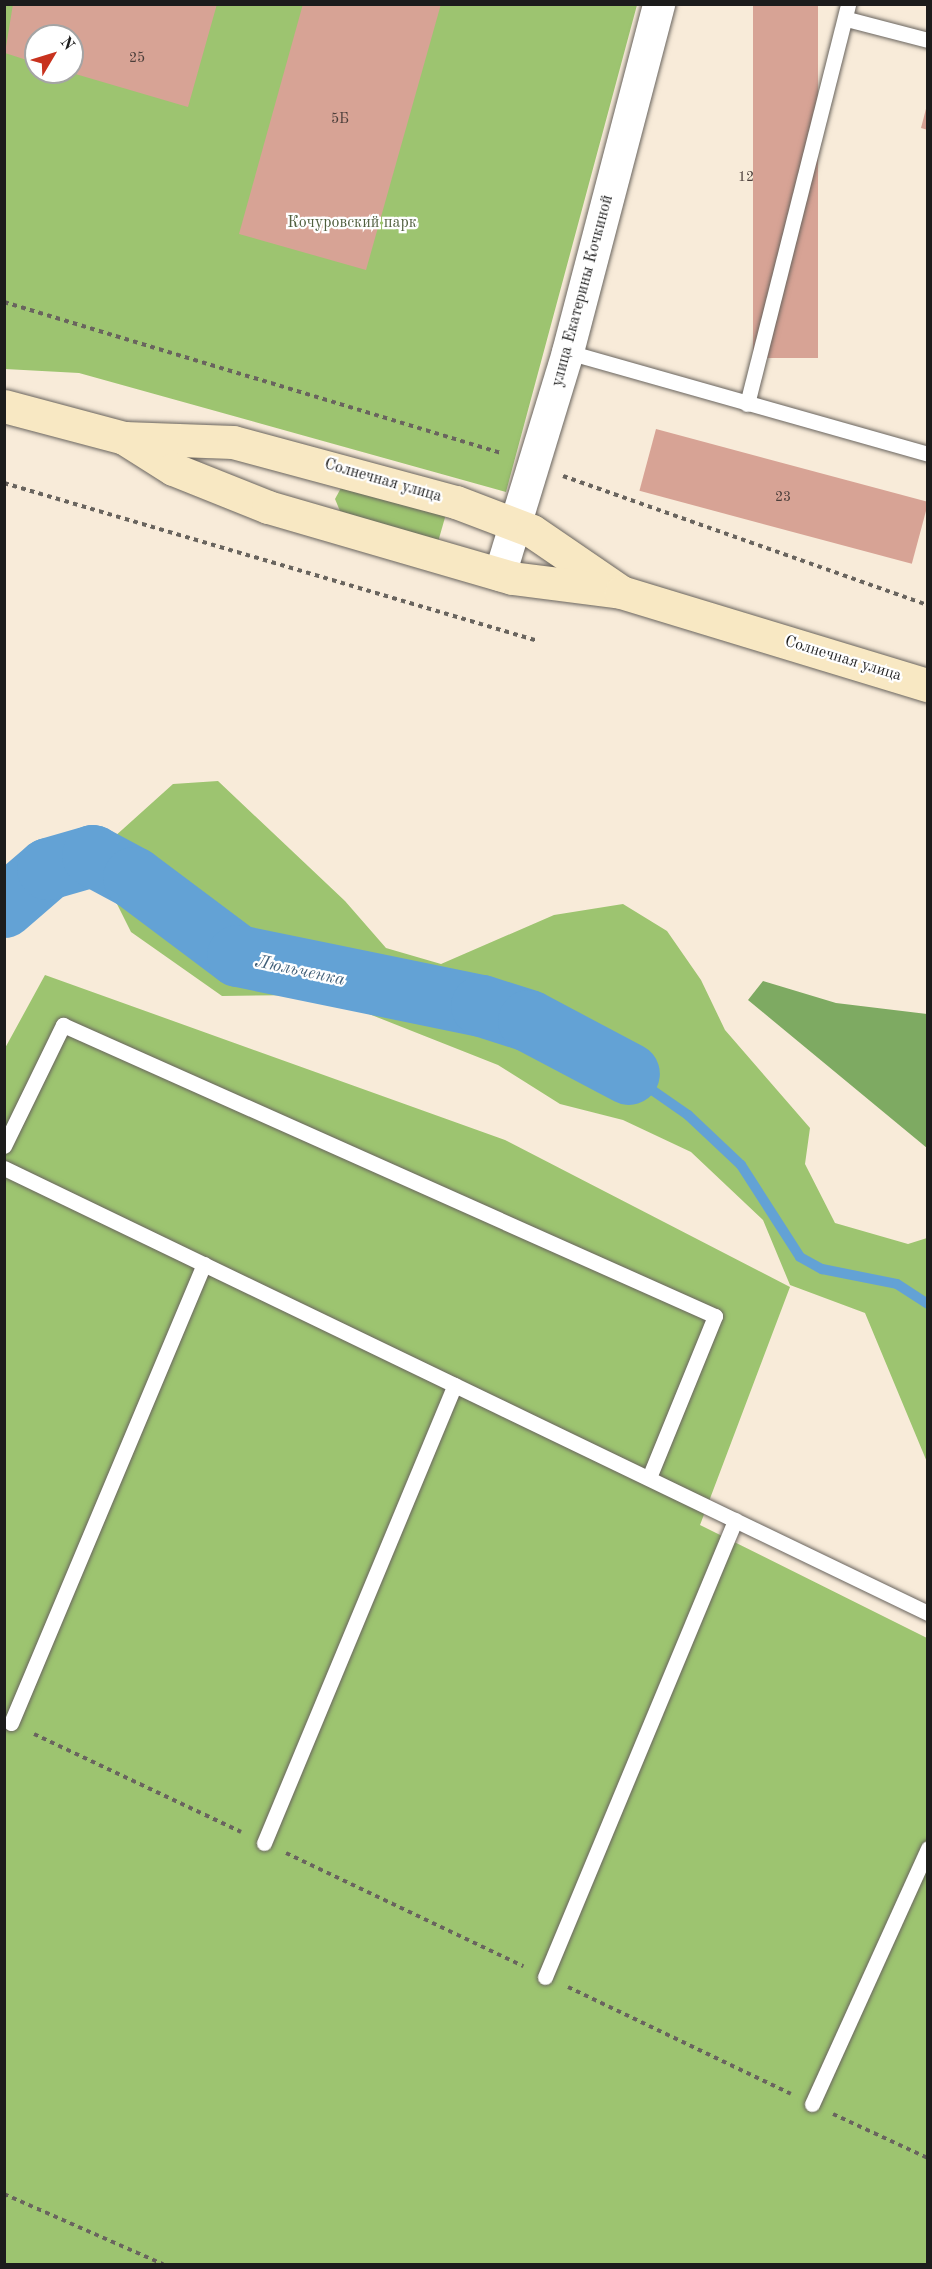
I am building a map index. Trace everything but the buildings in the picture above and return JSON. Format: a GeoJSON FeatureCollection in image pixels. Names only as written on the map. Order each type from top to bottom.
{"type":"FeatureCollection","features":[{"type":"Feature","properties":{"kind":"main road","name":"Солнечная улица"},"geometry":{"type":"LineString","coordinates":[[4,406],[124,438],[220,489],[500,575],[621,592],[927,685]]}},
{"type":"Feature","properties":{"kind":"main road","name":"Солнечная улица"},"geometry":{"type":"LineString","coordinates":[[124,438],[233,441],[517,523],[621,592]]}},
{"type":"Feature","properties":{"kind":"street","name":"улица Екатерины Кочкиной"},"geometry":{"type":"LineString","coordinates":[[500,575],[568,352],[659,4]]}},
{"type":"Feature","properties":{"kind":"lane"},"geometry":{"type":"LineString","coordinates":[[747,404],[848,12],[927,40]]}},
{"type":"Feature","properties":{"kind":"lane"},"geometry":{"type":"LineString","coordinates":[[568,352],[927,454]]}},
{"type":"Feature","properties":{"kind":"lane"},"geometry":{"type":"LineString","coordinates":[[4,1146],[63,1025],[716,1316],[649,1478]]}},
{"type":"Feature","properties":{"kind":"lane"},"geometry":{"type":"LineString","coordinates":[[4,1168],[927,1613]]}},
{"type":"Feature","properties":{"kind":"lane"},"geometry":{"type":"LineString","coordinates":[[11,1723],[204,1264]]}},
{"type":"Feature","properties":{"kind":"lane"},"geometry":{"type":"LineString","coordinates":[[264,1842],[455,1385]]}},
{"type":"Feature","properties":{"kind":"lane"},"geometry":{"type":"LineString","coordinates":[[545,1977],[735,1520]]}},
{"type":"Feature","properties":{"kind":"lane"},"geometry":{"type":"LineString","coordinates":[[812,2104],[927,1848]]}},
{"type":"Feature","properties":{"kind":"path"},"geometry":{"type":"LineString","coordinates":[[4,302],[501,453]]}},
{"type":"Feature","properties":{"kind":"path"},"geometry":{"type":"LineString","coordinates":[[560,475],[927,605]]}},
{"type":"Feature","properties":{"kind":"path"},"geometry":{"type":"LineString","coordinates":[[4,483],[538,641]]}},
{"type":"Feature","properties":{"kind":"path"},"geometry":{"type":"LineString","coordinates":[[11,1723],[927,2158]]}},
{"type":"Feature","properties":{"kind":"path"},"geometry":{"type":"LineString","coordinates":[[4,2194],[164,2265]]}},
{"type":"Feature","properties":{"kind":"green space","name":"Кочуровский парк"},"geometry":{"type":"Polygon","coordinates":[[[5,5],[637,5],[506,492],[79,373],[5,369],[5,5]]]}},
{"type":"Feature","properties":{"kind":"green space"},"geometry":{"type":"Polygon","coordinates":[[[341,488],[446,514],[438,542],[340,511],[335,499],[341,488]]]}},
{"type":"Feature","properties":{"kind":"green space"},"geometry":{"type":"Polygon","coordinates":[[[218,781],[345,901],[386,948],[441,964],[554,915],[623,904],[667,931],[701,980],[725,1030],[810,1128],[805,1164],[835,1223],[908,1244],[927,1238],[927,1462],[865,1313],[790,1285],[763,1220],[691,1152],[623,1120],[560,1104],[498,1065],[369,1014],[307,995],[222,996],[131,932],[93,856],[173,784],[218,781]]]}},
{"type":"Feature","properties":{"kind":"green space"},"geometry":{"type":"Polygon","coordinates":[[[45,975],[505,1140],[790,1287],[700,1525],[927,1638],[928,2264],[5,2264],[4,1050],[45,975]]]}},
{"type":"Feature","properties":{"kind":"green space"},"geometry":{"type":"Polygon","coordinates":[[[763,981],[836,1003],[927,1014],[927,1148],[748,1000],[763,981]]]}},
{"type":"Feature","properties":{"kind":"waterway","name":"Люльченка"},"geometry":{"type":"LineString","coordinates":[[4,907],[48,869],[93,856],[134,878],[238,956],[482,1006],[529,1021],[629,1074]]}},
{"type":"Feature","properties":{"kind":"waterway"},"geometry":{"type":"LineString","coordinates":[[629,1074],[688,1115],[741,1165],[800,1257],[822,1269],[897,1284],[928,1304]]}}]}
